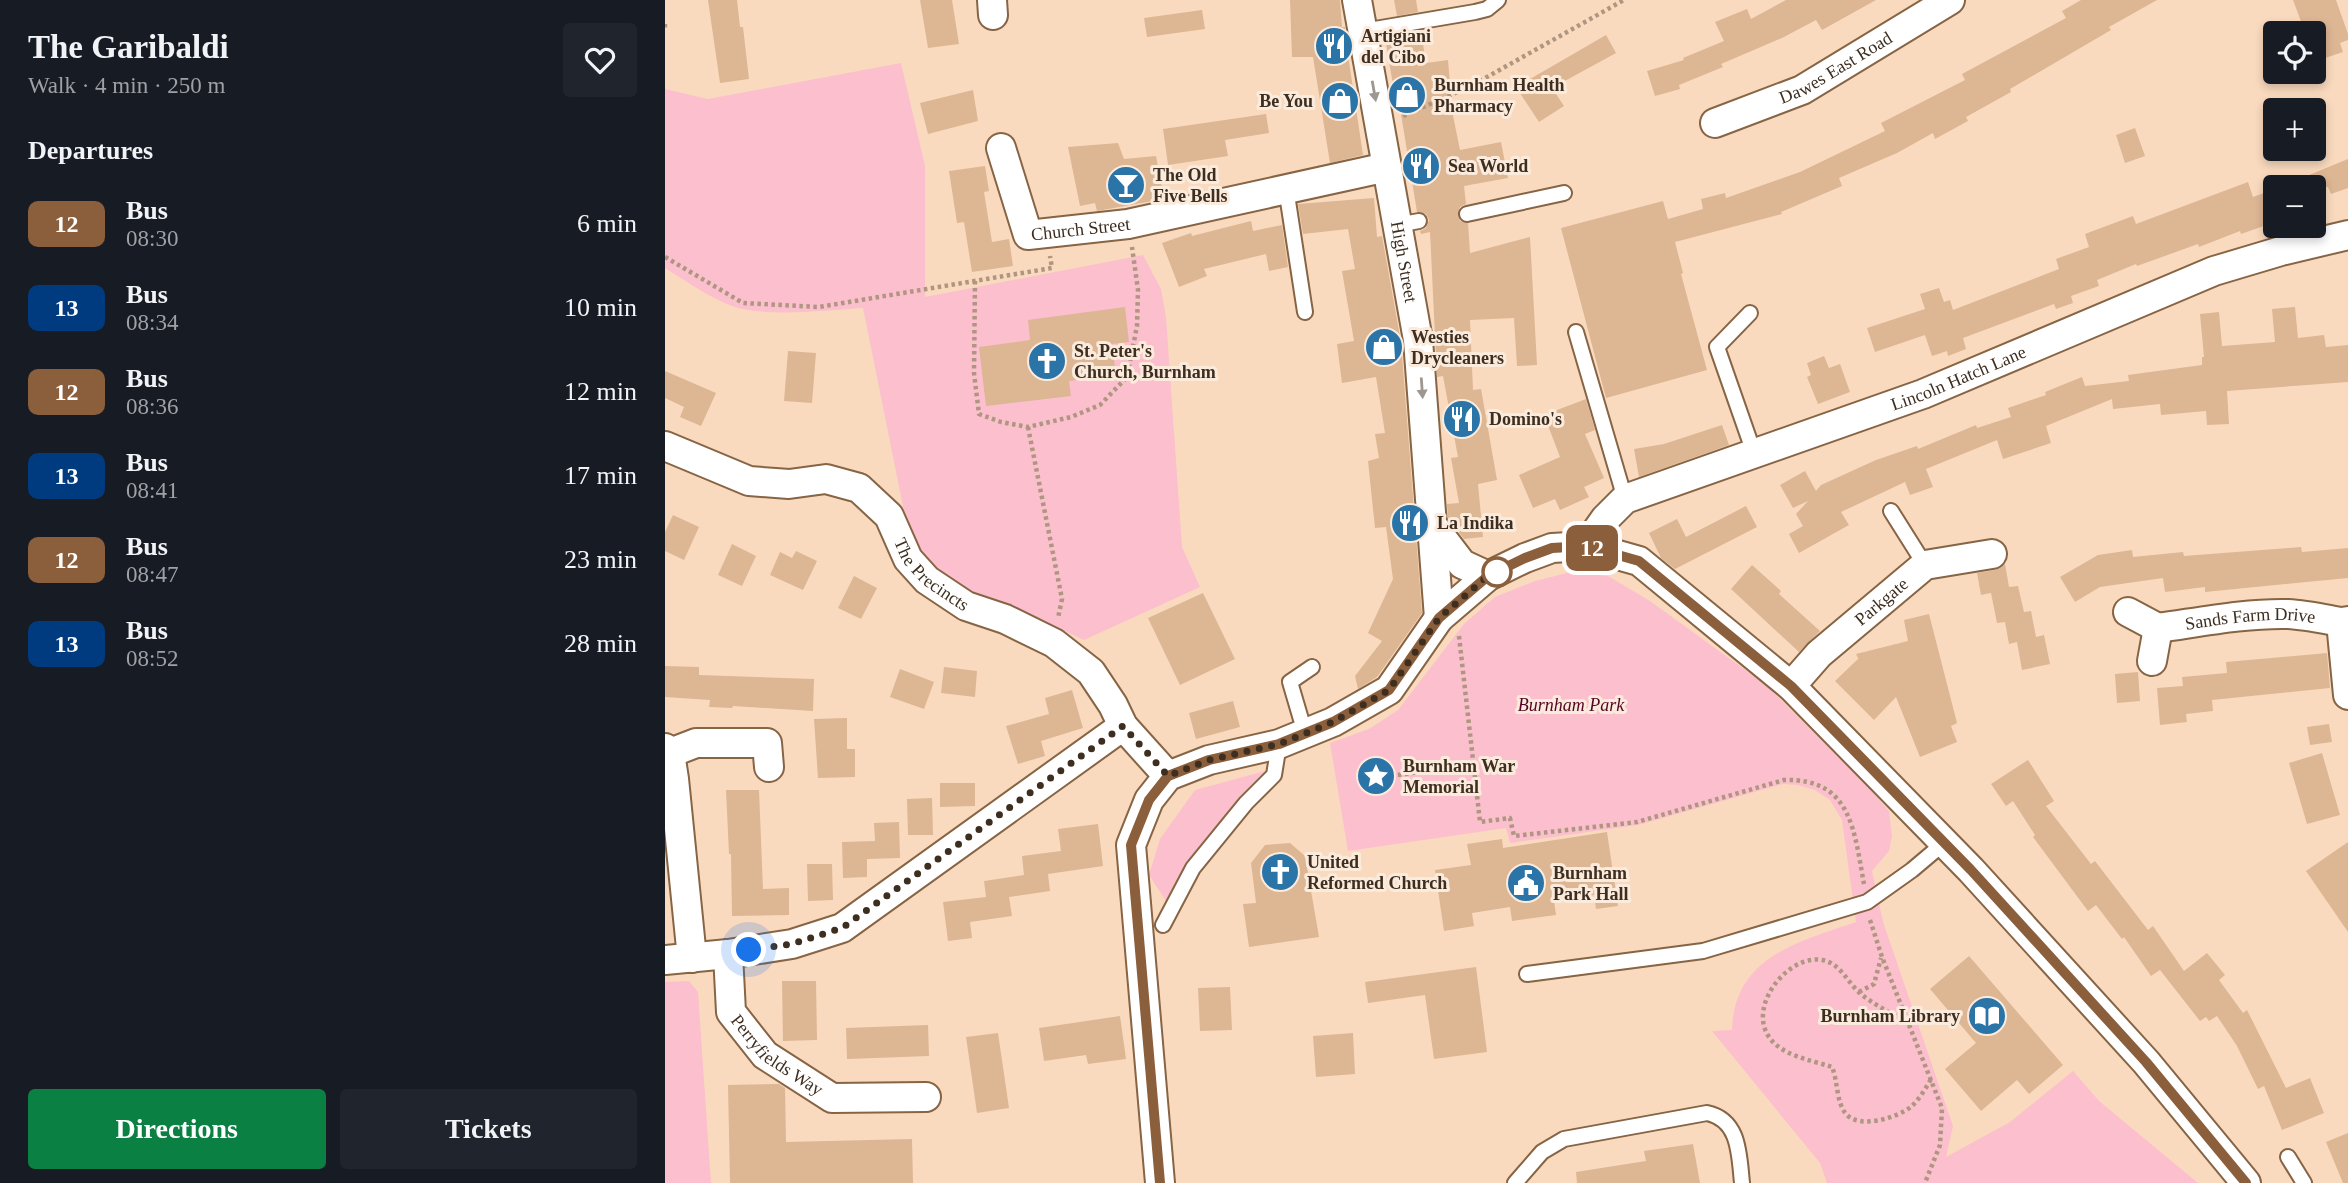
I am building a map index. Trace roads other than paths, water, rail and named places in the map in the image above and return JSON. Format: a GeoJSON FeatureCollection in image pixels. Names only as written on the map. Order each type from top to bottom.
{"type":"FeatureCollection","features":[{"type":"Feature","properties":{"kind":"street","name":"High Street"},"geometry":{"type":"LineString","coordinates":[[1357,0],[1387,167],[1408,223],[1439,618]]}},
{"type":"Feature","properties":{"kind":"street","name":"Dawes East Road"},"geometry":{"type":"LineString","coordinates":[[1715,123],[1802,90],[1950,0]]}},
{"type":"Feature","properties":{"kind":"street","name":"Church Street"},"geometry":{"type":"LineString","coordinates":[[1001,148],[1028,235],[1128,224],[1387,167]]}},
{"type":"Feature","properties":{"kind":"street","name":"Lincoln Hatch Lane"},"geometry":{"type":"LineString","coordinates":[[1586,546],[1605,519],[1625,499],[1923,394],[2214,271],[2281,251],[2348,236]]}},
{"type":"Feature","properties":{"kind":"street","name":"The Precincts"},"geometry":{"type":"LineString","coordinates":[[665,446],[749,481],[789,484],[826,479],[859,488],[889,516],[908,559],[926,580],[966,606],[1006,619],[1054,643],[1091,672],[1113,705],[1123,726],[1168,776]]}},
{"type":"Feature","properties":{"kind":"street"},"geometry":{"type":"LineString","coordinates":[[1433,526],[1462,564],[1488,576]]}},
{"type":"Feature","properties":{"kind":"street"},"geometry":{"type":"LineString","coordinates":[[1160,1183],[1131,845],[1149,800],[1168,776],[1209,760],[1279,744],[1333,722],[1389,690],[1439,618],[1488,576],[1552,548],[1586,546],[1639,561],[1791,686],[1944,843],[2146,1062],[2246,1183]]}},
{"type":"Feature","properties":{"kind":"street","name":"Parkgate"},"geometry":{"type":"LineString","coordinates":[[1791,686],[1819,654],[1925,565],[1992,554]]}},
{"type":"Feature","properties":{"kind":"street"},"geometry":{"type":"LineString","coordinates":[[2128,612],[2158,628],[2152,660]]}},
{"type":"Feature","properties":{"kind":"street","name":"Sands Farm Drive"},"geometry":{"type":"LineString","coordinates":[[2158,628],[2290,614],[2345,621],[2348,695]]}},
{"type":"Feature","properties":{"kind":"street"},"geometry":{"type":"LineString","coordinates":[[769,767],[767,743],[697,743],[667,750],[679,959],[792,944],[842,928],[1123,726]]}},
{"type":"Feature","properties":{"kind":"street","name":"Perryfields Way"},"geometry":{"type":"LineString","coordinates":[[728,954],[731,1012],[765,1055],[832,1098],[926,1097]]}},
{"type":"Feature","properties":{"kind":"lane"},"geometry":{"type":"LineString","coordinates":[[1363,31],[1475,12],[1487,9],[1498,0]]}},
{"type":"Feature","properties":{"kind":"lane"},"geometry":{"type":"LineString","coordinates":[[1286,188],[1305,312]]}},
{"type":"Feature","properties":{"kind":"lane"},"geometry":{"type":"LineString","coordinates":[[1467,214],[1564,192]]}},
{"type":"Feature","properties":{"kind":"lane"},"geometry":{"type":"LineString","coordinates":[[1750,313],[1717,347],[1754,453]]}},
{"type":"Feature","properties":{"kind":"lane"},"geometry":{"type":"LineString","coordinates":[[1576,332],[1625,499]]}},
{"type":"Feature","properties":{"kind":"lane"},"geometry":{"type":"LineString","coordinates":[[1891,511],[1925,565]]}},
{"type":"Feature","properties":{"kind":"lane"},"geometry":{"type":"LineString","coordinates":[[1305,733],[1290,682],[1312,667]]}},
{"type":"Feature","properties":{"kind":"lane"},"geometry":{"type":"LineString","coordinates":[[1163,926],[1193,869],[1246,803],[1274,775],[1279,744]]}},
{"type":"Feature","properties":{"kind":"lane"},"geometry":{"type":"LineString","coordinates":[[1527,974],[1703,951],[1867,902],[1944,843]]}},
{"type":"Feature","properties":{"kind":"lane"},"geometry":{"type":"LineString","coordinates":[[1515,1183],[1542,1152],[1564,1139],[1707,1113],[1718,1115],[1734,1134],[1742,1183]]}},
{"type":"Feature","properties":{"kind":"lane"},"geometry":{"type":"LineString","coordinates":[[2288,1157],[2304,1183]]}},
{"type":"Feature","properties":{"kind":"place","name":"Artigiani del Cibo"},"geometry":{"type":"Point","coordinates":[1334,46]}},
{"type":"Feature","properties":{"kind":"place","name":"Burnham Health Pharmacy"},"geometry":{"type":"Point","coordinates":[1407,95]}},
{"type":"Feature","properties":{"kind":"place","name":"Be You"},"geometry":{"type":"Point","coordinates":[1340,101]}},
{"type":"Feature","properties":{"kind":"place","name":"Sea World"},"geometry":{"type":"Point","coordinates":[1421,166]}},
{"type":"Feature","properties":{"kind":"place","name":"The Old Five Bells"},"geometry":{"type":"Point","coordinates":[1126,185]}},
{"type":"Feature","properties":{"kind":"place","name":"Westies Drycleaners"},"geometry":{"type":"Point","coordinates":[1384,347]}},
{"type":"Feature","properties":{"kind":"place","name":"St. Peter's Church, Burnham"},"geometry":{"type":"Point","coordinates":[1047,361]}},
{"type":"Feature","properties":{"kind":"place","name":"Domino's"},"geometry":{"type":"Point","coordinates":[1462,419]}},
{"type":"Feature","properties":{"kind":"place","name":"La Indika"},"geometry":{"type":"Point","coordinates":[1410,523]}},
{"type":"Feature","properties":{"kind":"place","name":"Burnham War Memorial"},"geometry":{"type":"Point","coordinates":[1376,776]}},
{"type":"Feature","properties":{"kind":"place","name":"United Reformed Church"},"geometry":{"type":"Point","coordinates":[1280,872]}},
{"type":"Feature","properties":{"kind":"place","name":"Burnham Park Hall"},"geometry":{"type":"Point","coordinates":[1526,883]}},
{"type":"Feature","properties":{"kind":"place","name":"Burnham Library"},"geometry":{"type":"Point","coordinates":[1987,1016]}},
{"type":"Feature","properties":{"kind":"park label","name":"Burnham Park"},"geometry":{"type":"Point","coordinates":[1571,705]}}]}
